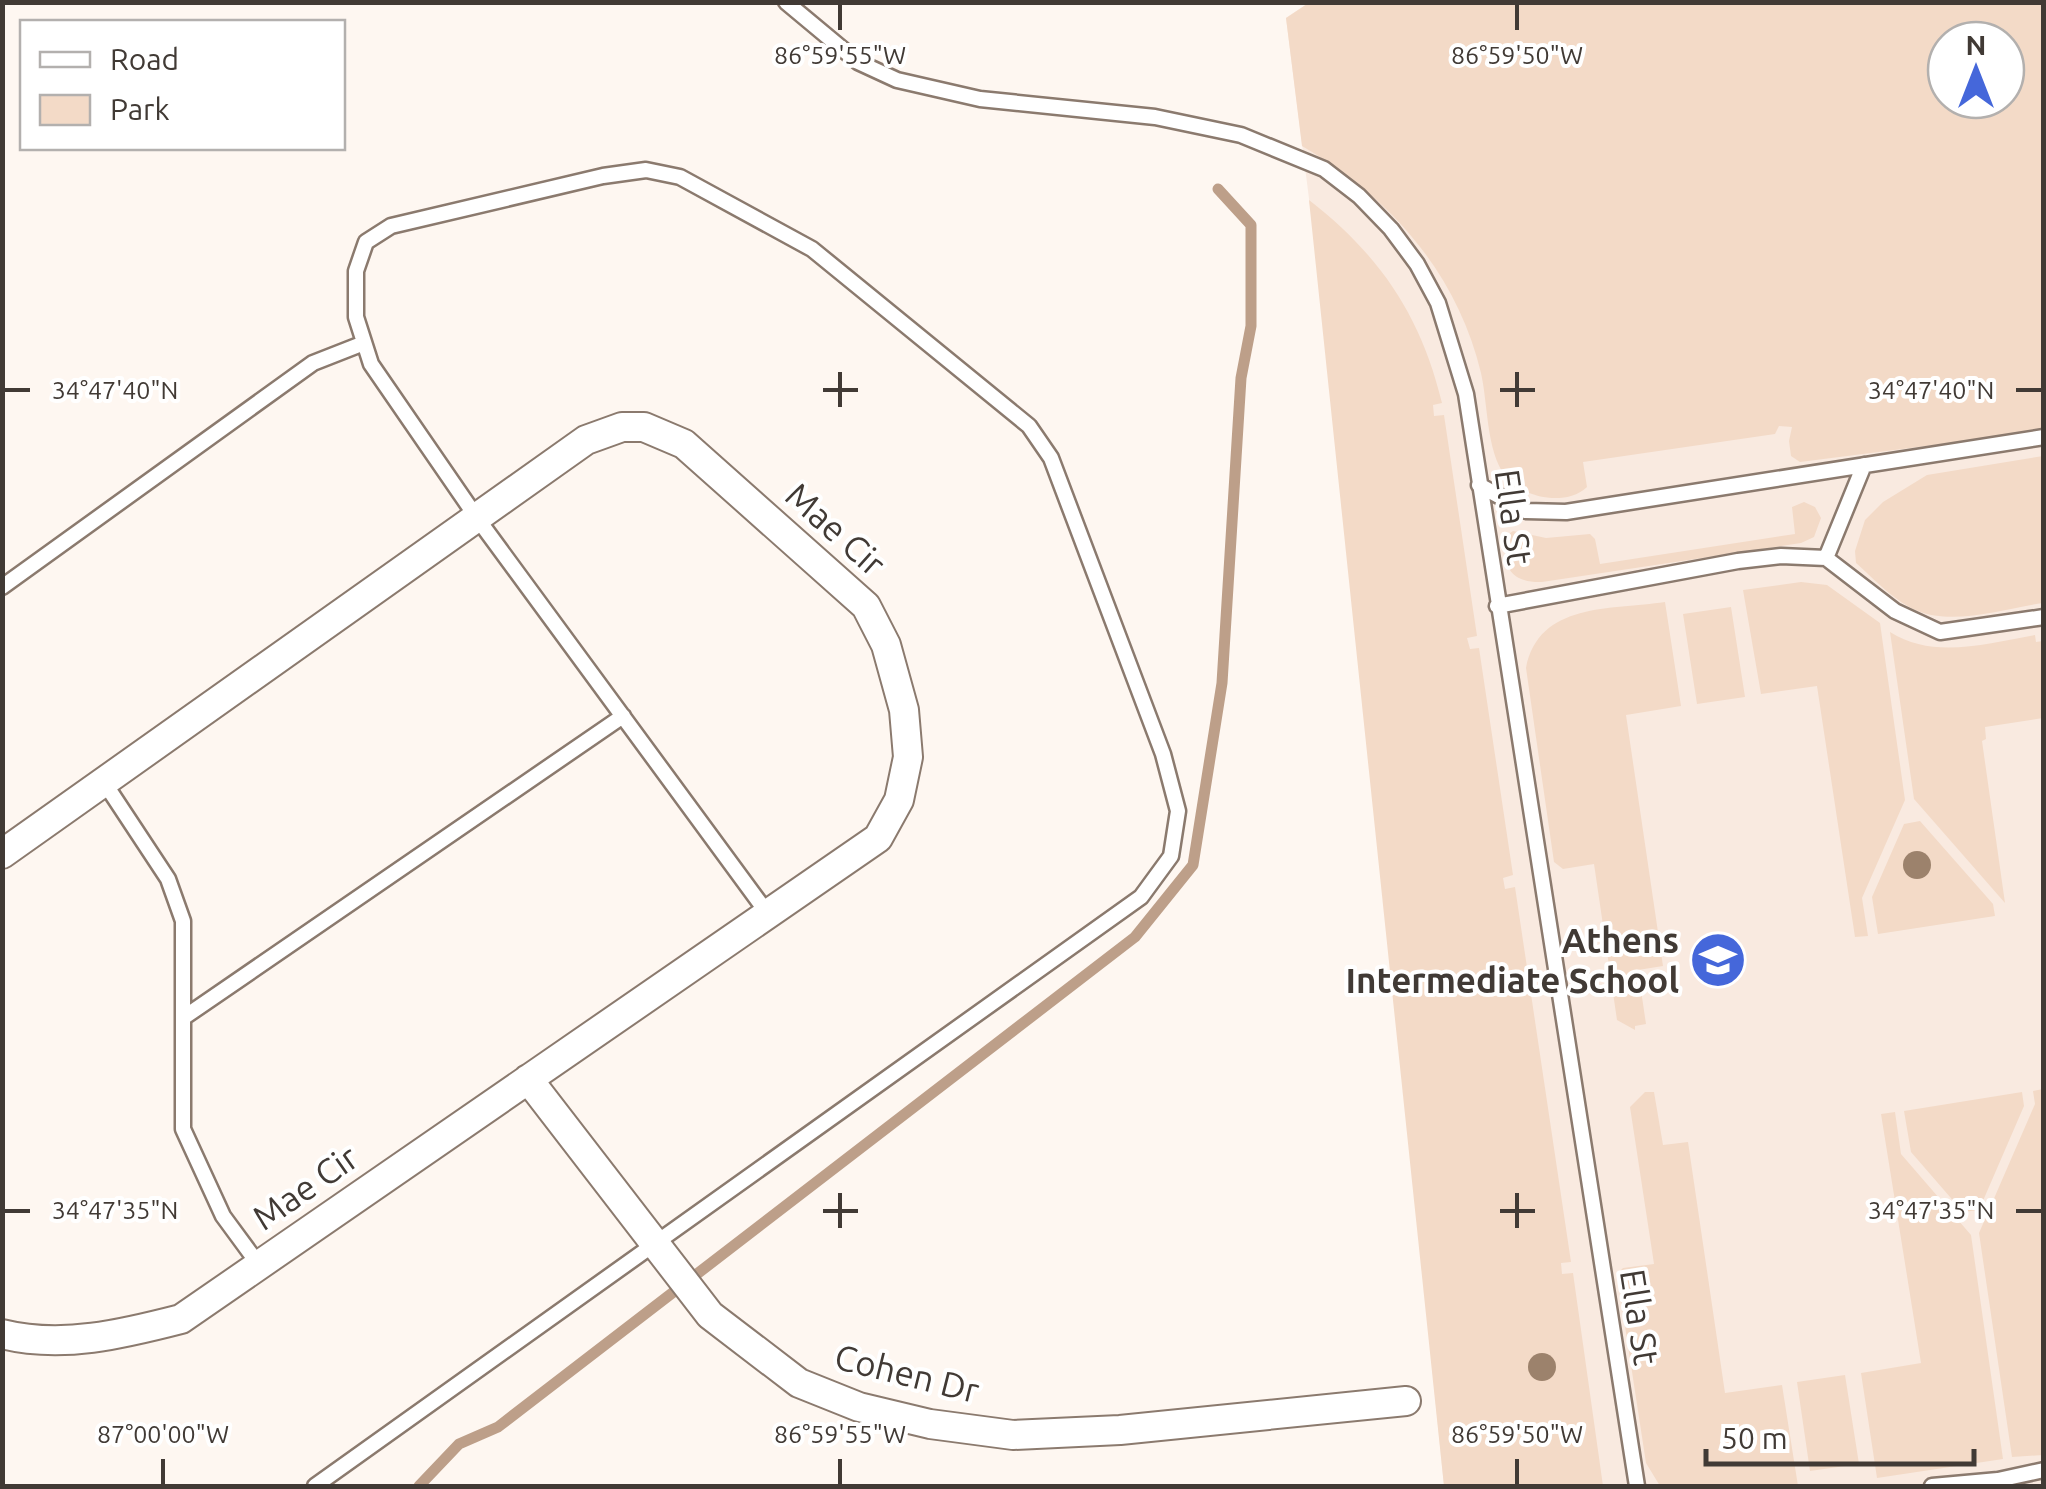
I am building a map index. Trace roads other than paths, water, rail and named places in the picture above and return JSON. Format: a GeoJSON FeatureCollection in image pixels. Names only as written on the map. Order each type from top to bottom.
{"type":"FeatureCollection","features":[{"type":"Feature","properties":{"kind":"street","name":"Mae Cir"},"geometry":{"type":"LineString","coordinates":[[2,854],[586,440],[622,427],[644,427],[684,444],[866,606],[886,646],[904,710],[908,757],[899,800],[878,838],[181,1318],[114,1337],[28,1340],[2,1334]]}},
{"type":"Feature","properties":{"kind":"street","name":"Cohen Dr"},"geometry":{"type":"LineString","coordinates":[[528,1079],[700,1302],[741,1341],[799,1383],[859,1407],[930,1424],[1013,1435],[1120,1430],[1406,1401]]}},
{"type":"Feature","properties":{"kind":"lane","name":"Ella St"},"geometry":{"type":"LineString","coordinates":[[786,2],[858,62],[897,80],[980,99],[1155,117],[1241,135],[1324,168],[1359,196],[1417,264],[1438,303],[1466,394],[1637,1486]]}},
{"type":"Feature","properties":{"kind":"lane"},"geometry":{"type":"LineString","coordinates":[[315,1486],[1142,897],[1171,856],[1178,811],[1163,754],[1051,458],[1029,426],[800,242],[680,178],[646,170],[603,176],[391,226],[366,242],[356,271],[356,318],[371,364],[477,518],[768,914]]}},
{"type":"Feature","properties":{"kind":"lane"},"geometry":{"type":"LineString","coordinates":[[2,587],[313,363],[364,343]]}},
{"type":"Feature","properties":{"kind":"lane"},"geometry":{"type":"LineString","coordinates":[[1479,485],[1526,511],[1566,512],[2044,437]]}},
{"type":"Feature","properties":{"kind":"lane"},"geometry":{"type":"LineString","coordinates":[[1826,558],[1864,464]]}},
{"type":"Feature","properties":{"kind":"lane"},"geometry":{"type":"LineString","coordinates":[[1497,606],[1780,556],[1826,558],[1895,610],[1940,632],[2044,617]]}},
{"type":"Feature","properties":{"kind":"lane"},"geometry":{"type":"LineString","coordinates":[[183,1018],[623,716]]}},
{"type":"Feature","properties":{"kind":"lane"},"geometry":{"type":"LineString","coordinates":[[104,782],[168,880],[183,921],[183,1130],[223,1216],[260,1265]]}},
{"type":"Feature","properties":{"kind":"lane"},"geometry":{"type":"LineString","coordinates":[[1932,1486],[1998,1480],[2044,1470]]}},
{"type":"Feature","properties":{"kind":"waterway"},"geometry":{"type":"LineString","coordinates":[[419,1486],[459,1444],[498,1427],[1135,937],[1193,865],[1222,683],[1241,378],[1251,326],[1251,225],[1218,189]]}},
{"type":"Feature","properties":{"kind":"place","name":"Athens Intermediate School"},"geometry":{"type":"Point","coordinates":[1718,960]}}]}
